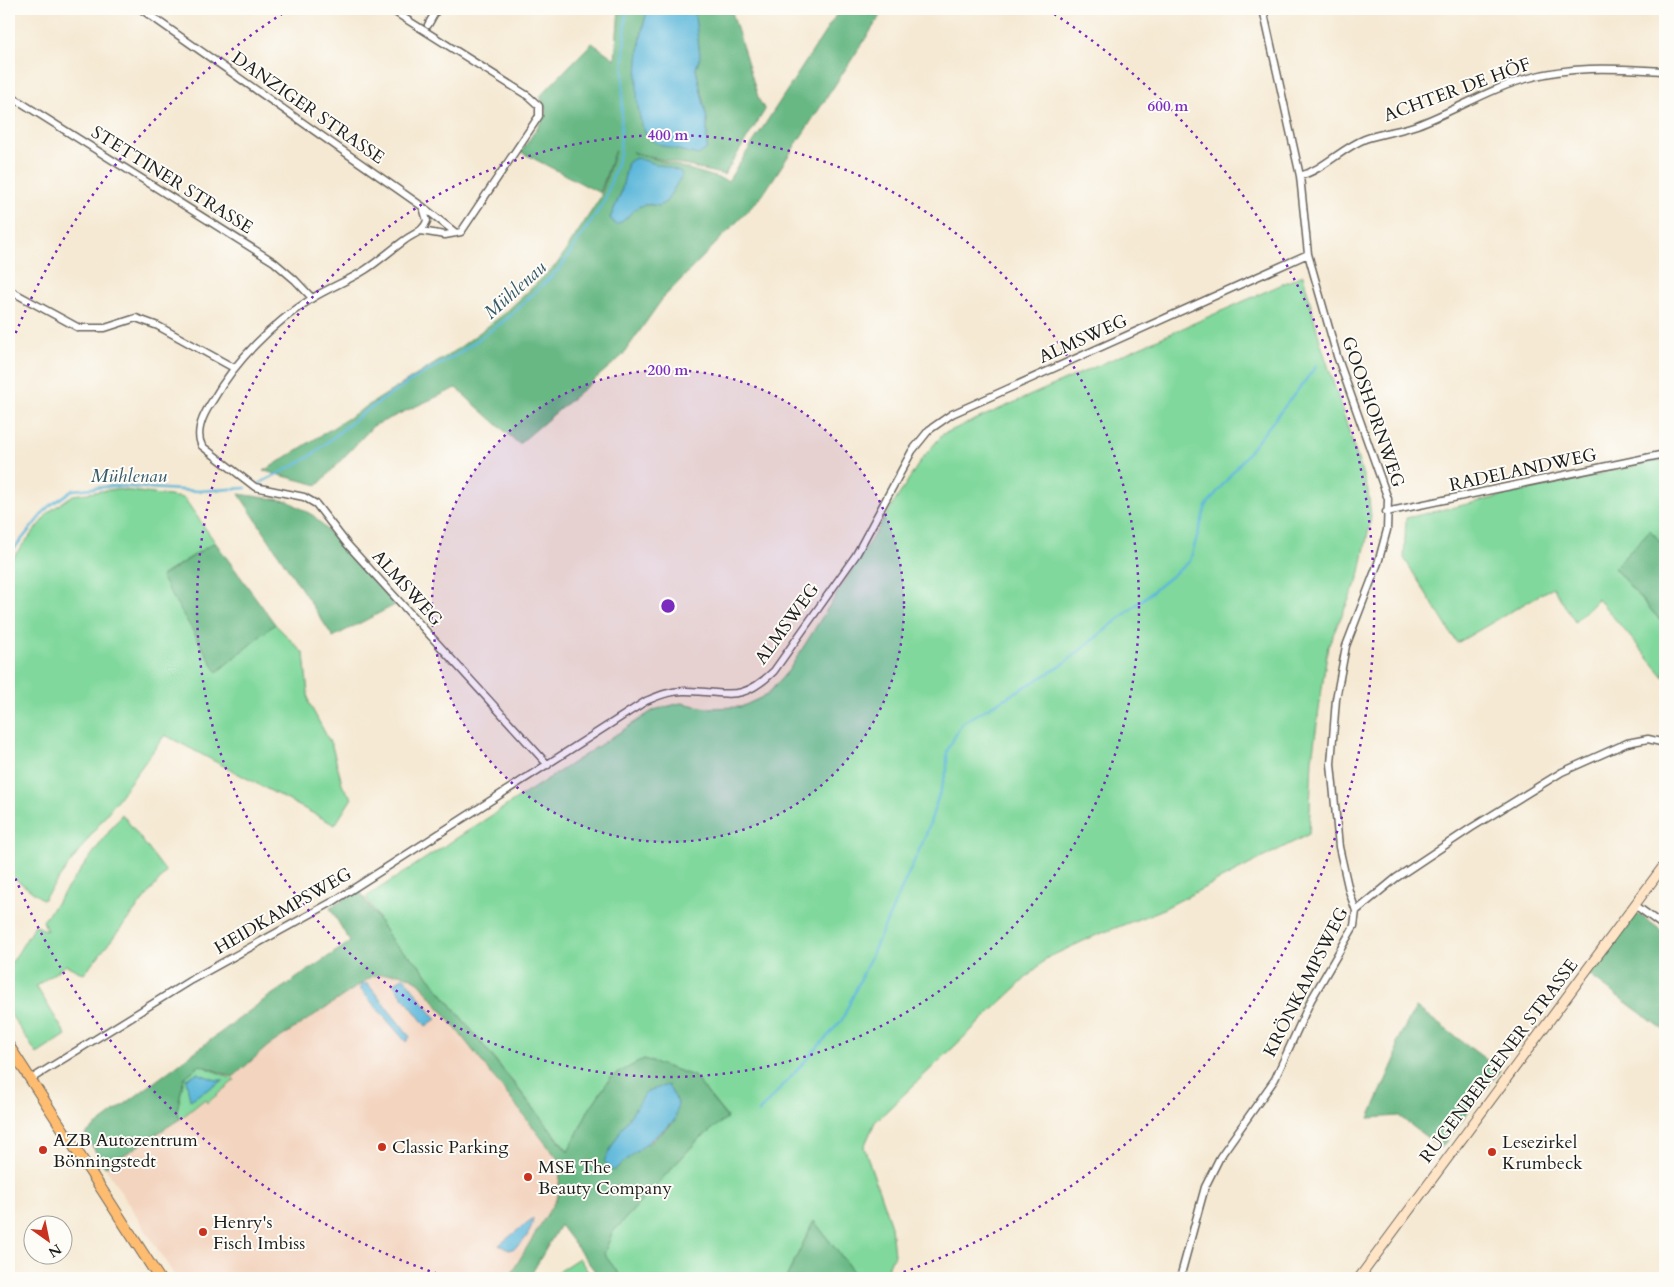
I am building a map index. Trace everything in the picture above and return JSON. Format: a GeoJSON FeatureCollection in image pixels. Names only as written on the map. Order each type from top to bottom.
{"type":"FeatureCollection","features":[{"type":"Feature","properties":{"kind":"main road","name":"RUGENBERGENER STRASSE"},"geometry":{"type":"LineString","coordinates":[[1359,1278],[1665,864]]}},
{"type":"Feature","properties":{"kind":"main road"},"geometry":{"type":"LineString","coordinates":[[9,1046],[159,1278]]}},
{"type":"Feature","properties":{"kind":"street","name":"DANZIGER STRASSE"},"geometry":{"type":"LineString","coordinates":[[140,9],[424,207],[456,233]]}},
{"type":"Feature","properties":{"kind":"street"},"geometry":{"type":"LineString","coordinates":[[390,9],[528,96],[539,106],[539,116],[466,226],[456,233],[445,235],[421,231]]}},
{"type":"Feature","properties":{"kind":"street"},"geometry":{"type":"LineString","coordinates":[[428,25],[437,9]]}},
{"type":"Feature","properties":{"kind":"street","name":"GOOSHORNWEG"},"geometry":{"type":"LineString","coordinates":[[1264,9],[1300,176],[1308,254],[1337,356],[1388,499],[1386,512],[1387,530],[1378,563],[1346,646],[1336,699],[1332,746],[1331,764],[1339,847],[1349,891],[1356,911]]}},
{"type":"Feature","properties":{"kind":"street","name":"ACHTER DE HÖF"},"geometry":{"type":"LineString","coordinates":[[1300,176],[1319,168],[1366,139],[1416,126],[1528,78],[1564,70],[1592,67],[1665,71]]}},
{"type":"Feature","properties":{"kind":"street","name":"STETTINER STRASSE"},"geometry":{"type":"LineString","coordinates":[[9,95],[274,262],[312,298]]}},
{"type":"Feature","properties":{"kind":"street"},"geometry":{"type":"LineString","coordinates":[[9,290],[78,328],[105,328],[136,318],[158,326],[234,368],[290,315],[312,298],[366,270],[406,239],[421,231],[427,221],[424,207]]}},
{"type":"Feature","properties":{"kind":"street","name":"ALMSWEG"},"geometry":{"type":"LineString","coordinates":[[234,368],[205,414],[198,439],[202,446],[255,487],[304,497],[316,504],[347,544],[548,764],[646,702],[664,693],[683,691],[726,696],[746,692],[761,684],[774,671],[856,555],[912,451],[929,430],[952,414],[1308,254]]}},
{"type":"Feature","properties":{"kind":"street","name":"RADELANDWEG"},"geometry":{"type":"LineString","coordinates":[[1386,512],[1665,454]]}},
{"type":"Feature","properties":{"kind":"street","name":"KRÖNKAMPSWEG"},"geometry":{"type":"LineString","coordinates":[[1180,1278],[1209,1180],[1220,1157],[1275,1079],[1311,1000],[1354,926],[1356,911],[1396,878],[1471,828],[1562,772],[1628,743],[1648,739],[1665,743]]}},
{"type":"Feature","properties":{"kind":"street","name":"HEIDKAMPSWEG"},"geometry":{"type":"LineString","coordinates":[[31,1079],[190,980],[331,903],[548,764]]}},
{"type":"Feature","properties":{"kind":"street"},"geometry":{"type":"LineString","coordinates":[[1635,905],[1665,928]]}},
{"type":"Feature","properties":{"kind":"shaded area"},"geometry":{"type":"Polygon","coordinates":[[[392,973],[406,974],[420,983],[561,1163],[558,1196],[509,1278],[176,1278],[105,1167],[180,1118],[233,1077],[268,1046],[373,976],[392,973]]]}},
{"type":"Feature","properties":{"kind":"green space"},"geometry":{"type":"Polygon","coordinates":[[[619,9],[648,9],[641,38],[638,67],[641,126],[707,149],[707,119],[696,69],[700,56],[694,9],[731,9],[759,100],[765,110],[724,175],[632,152],[728,181],[840,9],[876,9],[881,15],[762,196],[663,298],[622,356],[519,444],[456,388],[373,426],[318,485],[264,471],[455,351],[504,314],[557,264],[600,198],[615,150],[600,193],[521,152],[547,113],[540,96],[592,43],[615,59],[619,9]],[[628,162],[621,193],[610,218],[616,225],[630,211],[639,206],[659,206],[628,162]]]}},
{"type":"Feature","properties":{"kind":"green space"},"geometry":{"type":"Polygon","coordinates":[[[1303,275],[1320,341],[1368,491],[1371,517],[1359,577],[1328,646],[1312,759],[1309,834],[1159,911],[1092,937],[1047,958],[875,1122],[864,1147],[891,1226],[894,1255],[883,1278],[858,1278],[814,1221],[786,1278],[622,1278],[604,1254],[612,1233],[698,1140],[727,1117],[694,1076],[644,1059],[611,1077],[588,1111],[569,1152],[417,962],[393,944],[366,897],[654,710],[681,703],[707,708],[741,707],[767,695],[789,670],[921,460],[943,434],[1303,275]]]}},
{"type":"Feature","properties":{"kind":"green space"},"geometry":{"type":"Polygon","coordinates":[[[1665,459],[1665,547],[1651,531],[1614,568],[1665,626],[1665,678],[1598,599],[1575,622],[1553,587],[1457,643],[1404,558],[1406,518],[1665,459]]]}},
{"type":"Feature","properties":{"kind":"green space"},"geometry":{"type":"Polygon","coordinates":[[[116,489],[184,498],[215,542],[161,576],[217,671],[275,624],[304,654],[309,703],[332,746],[343,787],[352,798],[335,825],[165,735],[43,900],[9,874],[9,562],[50,511],[73,495],[116,489]]]}},
{"type":"Feature","properties":{"kind":"green space"},"geometry":{"type":"Polygon","coordinates":[[[239,494],[288,501],[314,516],[395,605],[333,637],[239,494]]]}},
{"type":"Feature","properties":{"kind":"green space"},"geometry":{"type":"Polygon","coordinates":[[[1650,530],[1665,547],[1665,626],[1614,568],[1650,530]]]}},
{"type":"Feature","properties":{"kind":"green space"},"geometry":{"type":"Polygon","coordinates":[[[215,542],[275,624],[217,672],[161,577],[215,542]]]}},
{"type":"Feature","properties":{"kind":"green space"},"geometry":{"type":"Polygon","coordinates":[[[122,814],[166,872],[84,974],[66,965],[36,986],[66,1035],[37,1054],[9,1012],[9,963],[13,961],[35,925],[47,931],[43,921],[122,814]]]}},
{"type":"Feature","properties":{"kind":"green space"},"geometry":{"type":"Polygon","coordinates":[[[359,890],[394,944],[417,962],[568,1152],[588,1111],[611,1077],[644,1059],[694,1076],[727,1118],[698,1140],[612,1233],[604,1254],[622,1278],[600,1278],[560,1225],[529,1278],[512,1272],[558,1196],[561,1163],[420,983],[408,976],[392,974],[373,976],[268,1046],[233,1077],[200,1065],[184,1078],[177,1110],[180,1119],[105,1167],[85,1134],[264,1000],[350,942],[330,908],[359,890]],[[675,1121],[622,1128],[648,1144],[675,1121]]]}},
{"type":"Feature","properties":{"kind":"green space"},"geometry":{"type":"Polygon","coordinates":[[[1636,912],[1665,933],[1665,1031],[1589,975],[1636,912]]]}},
{"type":"Feature","properties":{"kind":"green space"},"geometry":{"type":"Polygon","coordinates":[[[1416,1007],[1500,1070],[1441,1148],[1399,1116],[1369,1118],[1396,1057],[1397,1041],[1416,1007]]]}},
{"type":"Feature","properties":{"kind":"green space"},"geometry":{"type":"Polygon","coordinates":[[[200,1065],[235,1080],[207,1103],[205,1099],[180,1119],[177,1110],[184,1078],[200,1065]]]}},
{"type":"Feature","properties":{"kind":"green space"},"geometry":{"type":"Polygon","coordinates":[[[814,1221],[858,1278],[786,1278],[814,1221]]]}},
{"type":"Feature","properties":{"kind":"green space"},"geometry":{"type":"Polygon","coordinates":[[[579,1258],[592,1278],[548,1278],[579,1258]]]}},
{"type":"Feature","properties":{"kind":"water"},"geometry":{"type":"Polygon","coordinates":[[[648,9],[694,9],[700,56],[696,69],[707,119],[707,149],[698,155],[654,142],[643,128],[637,96],[637,76],[641,38],[648,9]]]}},
{"type":"Feature","properties":{"kind":"water"},"geometry":{"type":"Polygon","coordinates":[[[636,158],[680,171],[682,175],[666,202],[659,206],[644,205],[639,207],[616,225],[610,218],[621,193],[628,162],[636,158]]]}},
{"type":"Feature","properties":{"kind":"water"},"geometry":{"type":"Polygon","coordinates":[[[404,977],[436,1019],[426,1026],[393,984],[404,977]]]}},
{"type":"Feature","properties":{"kind":"water"},"geometry":{"type":"Polygon","coordinates":[[[361,984],[368,984],[410,1037],[406,1042],[361,990],[361,984]]]}},
{"type":"Feature","properties":{"kind":"water"},"geometry":{"type":"Polygon","coordinates":[[[197,1073],[216,1080],[224,1080],[190,1100],[186,1079],[197,1073]]]}},
{"type":"Feature","properties":{"kind":"water"},"geometry":{"type":"Polygon","coordinates":[[[668,1085],[678,1103],[675,1120],[613,1171],[604,1161],[622,1128],[647,1091],[668,1085]]]}},
{"type":"Feature","properties":{"kind":"water"},"geometry":{"type":"Polygon","coordinates":[[[533,1218],[529,1233],[519,1246],[509,1250],[499,1245],[533,1218]]]}},
{"type":"Feature","properties":{"kind":"waterway","name":"Mühlenau"},"geometry":{"type":"LineString","coordinates":[[260,483],[308,458],[363,413],[412,380],[458,354],[508,318],[561,267],[605,200],[620,154],[626,9]]}},
{"type":"Feature","properties":{"kind":"waterway"},"geometry":{"type":"LineString","coordinates":[[758,1113],[842,1020],[926,835],[947,770],[947,751],[962,723],[1061,666],[1190,561],[1206,506],[1316,367]]}},
{"type":"Feature","properties":{"kind":"waterway","name":"Mühlenau"},"geometry":{"type":"LineString","coordinates":[[9,555],[48,507],[73,490],[114,486],[198,491],[246,488]]}},
{"type":"Feature","properties":{"kind":"place","name":"Classic Parking"},"geometry":{"type":"Point","coordinates":[382,1147]}},
{"type":"Feature","properties":{"kind":"place","name":"AZB Autozentrum Bönningstedt"},"geometry":{"type":"Point","coordinates":[43,1150]}},
{"type":"Feature","properties":{"kind":"place","name":"Lesezirkel Krumbeck"},"geometry":{"type":"Point","coordinates":[1492,1152]}},
{"type":"Feature","properties":{"kind":"place","name":"MSE The Beauty Company"},"geometry":{"type":"Point","coordinates":[528,1177]}},
{"type":"Feature","properties":{"kind":"place","name":"Henry's Fisch Imbiss"},"geometry":{"type":"Point","coordinates":[203,1232]}}]}
